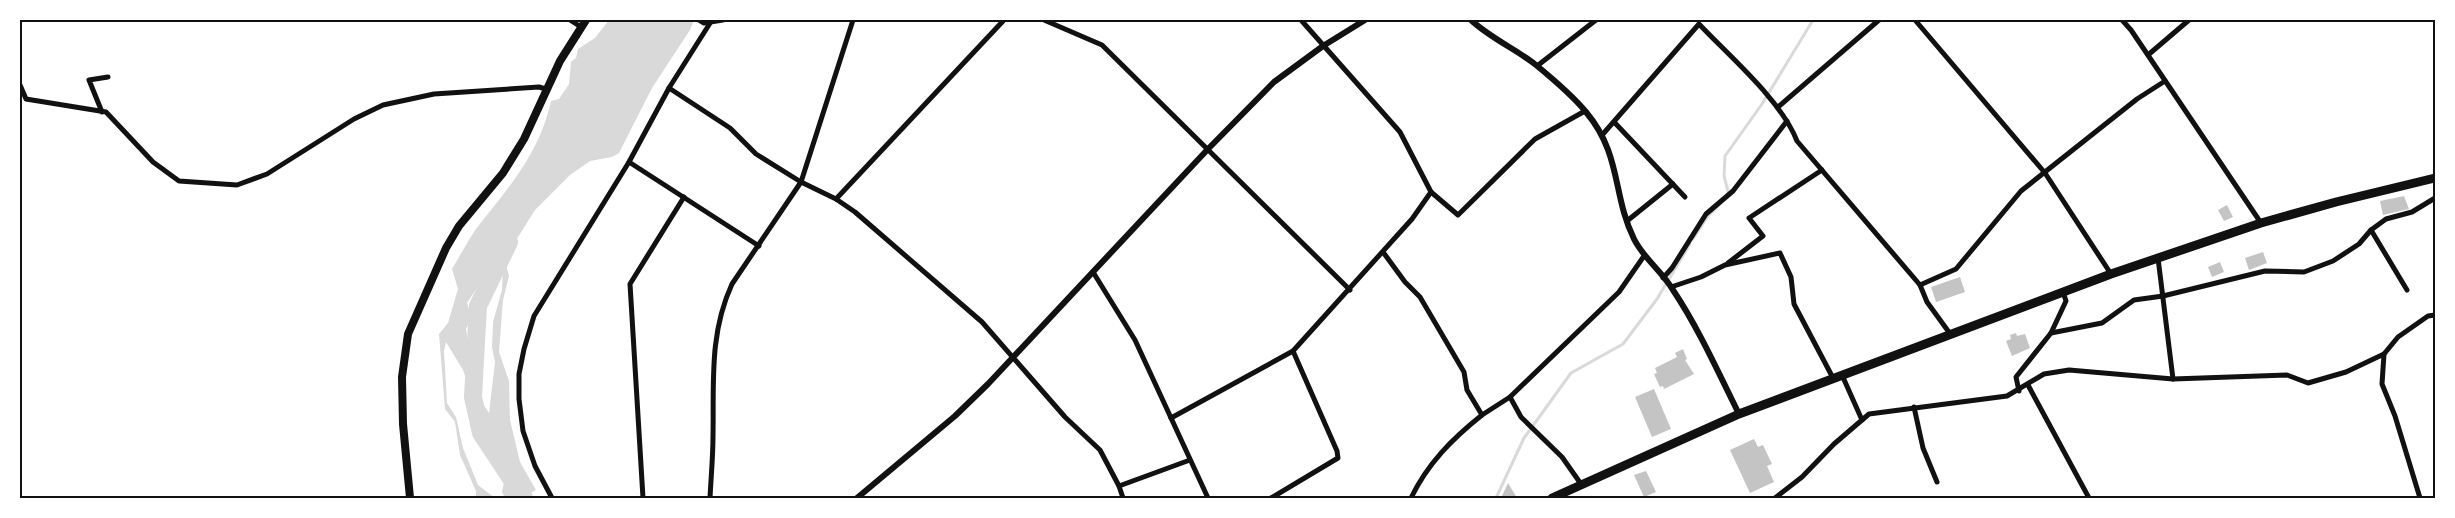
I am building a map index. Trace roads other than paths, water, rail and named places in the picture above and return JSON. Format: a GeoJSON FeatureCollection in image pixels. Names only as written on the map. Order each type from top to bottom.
{"type":"FeatureCollection","features":[{"type":"Feature","properties":{"kind":"highway"},"geometry":{"type":"LineString","coordinates":[[1552,498],[1740,414],[2110,274],[2261,223],[2336,202],[2435,178]]}},
{"type":"Feature","properties":{"kind":"main road"},"geometry":{"type":"LineString","coordinates":[[410,498],[403,424],[402,377],[408,334],[446,248],[459,226],[503,174],[524,139],[546,89],[580,27],[586,20]]}},
{"type":"Feature","properties":{"kind":"street"},"geometry":{"type":"LineString","coordinates":[[570,20],[580,27]]}},
{"type":"Feature","properties":{"kind":"street"},"geometry":{"type":"LineString","coordinates":[[702,21],[723,20]]}},
{"type":"Feature","properties":{"kind":"street"},"geometry":{"type":"LineString","coordinates":[[710,498],[713,437],[712,372],[720,324],[732,284],[760,246],[801,182],[853,20]]}},
{"type":"Feature","properties":{"kind":"street"},"geometry":{"type":"LineString","coordinates":[[836,199],[1004,20]]}},
{"type":"Feature","properties":{"kind":"street"},"geometry":{"type":"LineString","coordinates":[[1044,20],[1102,45],[1350,290]]}},
{"type":"Feature","properties":{"kind":"street"},"geometry":{"type":"LineString","coordinates":[[1300,20],[1400,132],[1431,192],[1458,214],[1535,138],[1585,111]]}},
{"type":"Feature","properties":{"kind":"street"},"geometry":{"type":"LineString","coordinates":[[861,497],[955,416],[1014,358],[1208,149],[1274,82],[1323,46],[1365,20]]}},
{"type":"Feature","properties":{"kind":"street"},"geometry":{"type":"LineString","coordinates":[[1471,20],[1537,66],[1585,111],[1603,134],[1613,158],[1627,221],[1644,256],[1667,282],[1692,318],[1740,414]]}},
{"type":"Feature","properties":{"kind":"street"},"geometry":{"type":"LineString","coordinates":[[1537,66],[1596,20]]}},
{"type":"Feature","properties":{"kind":"street"},"geometry":{"type":"LineString","coordinates":[[1778,107],[1879,20]]}},
{"type":"Feature","properties":{"kind":"street"},"geometry":{"type":"LineString","coordinates":[[1915,20],[2045,173],[2110,274]]}},
{"type":"Feature","properties":{"kind":"street"},"geometry":{"type":"LineString","coordinates":[[2122,20],[2261,223]]}},
{"type":"Feature","properties":{"kind":"street"},"geometry":{"type":"LineString","coordinates":[[2148,56],[2189,20]]}},
{"type":"Feature","properties":{"kind":"street"},"geometry":{"type":"LineString","coordinates":[[552,498],[535,466],[523,431],[519,399],[519,374],[534,316],[629,162],[669,88],[712,21]]}},
{"type":"Feature","properties":{"kind":"street"},"geometry":{"type":"LineString","coordinates":[[1603,134],[1615,123],[1699,24],[1778,107],[1797,142],[1920,285],[1927,302],[1952,335]]}},
{"type":"Feature","properties":{"kind":"street"},"geometry":{"type":"LineString","coordinates":[[102,112],[89,80],[108,77]]}},
{"type":"Feature","properties":{"kind":"street"},"geometry":{"type":"LineString","coordinates":[[1920,285],[1956,269],[2021,191],[2137,98],[2165,81]]}},
{"type":"Feature","properties":{"kind":"street"},"geometry":{"type":"LineString","coordinates":[[20,85],[23,99],[106,112],[154,162],[179,182],[237,185],[267,174],[354,119],[384,105],[434,94],[539,87],[546,89]]}},
{"type":"Feature","properties":{"kind":"street"},"geometry":{"type":"LineString","coordinates":[[669,88],[730,128],[756,154],[801,182],[836,199],[855,212],[982,322],[1065,417],[1100,450],[1119,486],[1123,498]]}},
{"type":"Feature","properties":{"kind":"street"},"geometry":{"type":"LineString","coordinates":[[1667,282],[1672,268],[1706,214],[1733,191],[1787,121]]}},
{"type":"Feature","properties":{"kind":"street"},"geometry":{"type":"LineString","coordinates":[[1615,123],[1685,197]]}},
{"type":"Feature","properties":{"kind":"street"},"geometry":{"type":"LineString","coordinates":[[629,162],[760,246]]}},
{"type":"Feature","properties":{"kind":"street"},"geometry":{"type":"LineString","coordinates":[[1667,282],[1701,277],[1725,265],[1763,236],[1750,218],[1822,170]]}},
{"type":"Feature","properties":{"kind":"street"},"geometry":{"type":"LineString","coordinates":[[1627,221],[1673,184]]}},
{"type":"Feature","properties":{"kind":"street"},"geometry":{"type":"LineString","coordinates":[[1171,418],[1293,351],[1412,219],[1431,192]]}},
{"type":"Feature","properties":{"kind":"street"},"geometry":{"type":"LineString","coordinates":[[643,498],[630,284],[684,197]]}},
{"type":"Feature","properties":{"kind":"street"},"geometry":{"type":"LineString","coordinates":[[2051,333],[2102,323],[2134,300],[2163,296],[2265,271],[2304,272],[2333,261],[2359,244],[2371,230],[2386,219],[2412,212],[2435,198]]}},
{"type":"Feature","properties":{"kind":"street"},"geometry":{"type":"LineString","coordinates":[[2371,230],[2407,290]]}},
{"type":"Feature","properties":{"kind":"street"},"geometry":{"type":"LineString","coordinates":[[1383,252],[1404,282],[1420,297],[1464,372],[1467,390],[1482,415]]}},
{"type":"Feature","properties":{"kind":"street"},"geometry":{"type":"LineString","coordinates":[[1725,265],[1780,253],[1791,277],[1794,304],[1862,420]]}},
{"type":"Feature","properties":{"kind":"street"},"geometry":{"type":"LineString","coordinates":[[1411,498],[1434,459],[1452,440],[1482,415],[1510,397],[1618,292],[1644,256]]}},
{"type":"Feature","properties":{"kind":"street"},"geometry":{"type":"LineString","coordinates":[[2158,257],[2173,379]]}},
{"type":"Feature","properties":{"kind":"street"},"geometry":{"type":"LineString","coordinates":[[1093,272],[1135,340],[1208,498]]}},
{"type":"Feature","properties":{"kind":"street"},"geometry":{"type":"LineString","coordinates":[[2019,391],[2016,377],[2051,333],[2066,301],[2063,292]]}},
{"type":"Feature","properties":{"kind":"street"},"geometry":{"type":"LineString","coordinates":[[1775,498],[1802,478],[1834,444],[1869,414],[2007,396],[2019,391],[2044,374],[2069,370],[2173,379],[2287,375],[2308,383],[2346,372],[2384,354],[2398,337],[2428,316],[2435,315]]}},
{"type":"Feature","properties":{"kind":"street"},"geometry":{"type":"LineString","coordinates":[[1271,498],[1338,458],[1293,351]]}},
{"type":"Feature","properties":{"kind":"street"},"geometry":{"type":"LineString","coordinates":[[2384,354],[2382,384],[2395,416],[2420,498]]}},
{"type":"Feature","properties":{"kind":"street"},"geometry":{"type":"LineString","coordinates":[[2028,385],[2089,498]]}},
{"type":"Feature","properties":{"kind":"street"},"geometry":{"type":"LineString","coordinates":[[1510,397],[1521,417],[1562,457],[1580,484]]}},
{"type":"Feature","properties":{"kind":"street"},"geometry":{"type":"LineString","coordinates":[[1914,407],[1924,448],[1937,482]]}},
{"type":"Feature","properties":{"kind":"street"},"geometry":{"type":"LineString","coordinates":[[1119,486],[1190,460]]}},
{"type":"Feature","properties":{"kind":"waterway"},"geometry":{"type":"LineString","coordinates":[[1729,195],[1724,176],[1725,156],[1762,104],[1813,20]]}},
{"type":"Feature","properties":{"kind":"waterway"},"geometry":{"type":"LineString","coordinates":[[1693,239],[1708,216],[1718,206]]}},
{"type":"Feature","properties":{"kind":"waterway"},"geometry":{"type":"LineString","coordinates":[[509,242],[478,306],[473,397],[481,433],[524,498]]}},
{"type":"Feature","properties":{"kind":"waterway"},"geometry":{"type":"LineString","coordinates":[[1496,498],[1524,438],[1571,373],[1623,344],[1657,299],[1690,244]]}}]}
